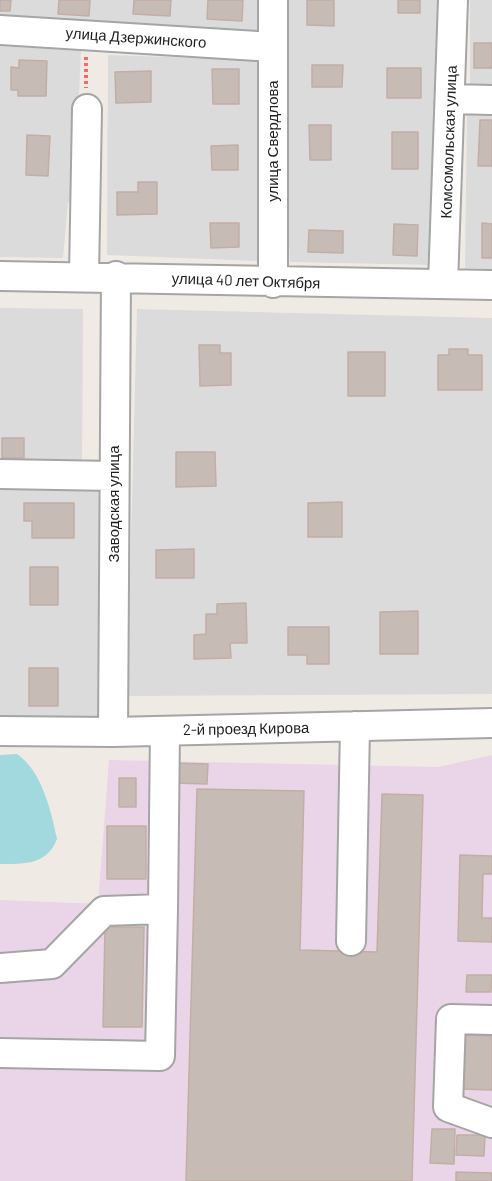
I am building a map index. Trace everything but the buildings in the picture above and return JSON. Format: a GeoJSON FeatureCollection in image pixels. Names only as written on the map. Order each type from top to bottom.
{"type":"FeatureCollection","features":[{"type":"Feature","properties":{"kind":"street","name":"улица Свердлова"},"geometry":{"type":"LineString","coordinates":[[273,0],[273,283]]}},
{"type":"Feature","properties":{"kind":"street","name":"Комсомольская улица"},"geometry":{"type":"LineString","coordinates":[[443,284],[453,0]]}},
{"type":"Feature","properties":{"kind":"street","name":"улица Дзержинского"},"geometry":{"type":"LineString","coordinates":[[0,30],[273,47]]}},
{"type":"Feature","properties":{"kind":"street"},"geometry":{"type":"LineString","coordinates":[[451,99],[492,99]]}},
{"type":"Feature","properties":{"kind":"street"},"geometry":{"type":"LineString","coordinates":[[84,276],[87,109]]}},
{"type":"Feature","properties":{"kind":"street","name":"улица 40 лет Октября"},"geometry":{"type":"LineString","coordinates":[[0,276],[116,276],[273,283],[492,285]]}},
{"type":"Feature","properties":{"kind":"street","name":"Заводская улица"},"geometry":{"type":"LineString","coordinates":[[113,732],[116,276]]}},
{"type":"Feature","properties":{"kind":"street"},"geometry":{"type":"LineString","coordinates":[[0,474],[114,476]]}},
{"type":"Feature","properties":{"kind":"street","name":"2-й проезд Кирова"},"geometry":{"type":"LineString","coordinates":[[0,731],[113,732],[492,723]]}},
{"type":"Feature","properties":{"kind":"street"},"geometry":{"type":"LineString","coordinates":[[351,941],[355,726]]}},
{"type":"Feature","properties":{"kind":"street"},"geometry":{"type":"LineString","coordinates":[[0,1053],[160,1056],[165,730]]}},
{"type":"Feature","properties":{"kind":"street"},"geometry":{"type":"LineString","coordinates":[[0,968],[52,964],[104,911],[163,909]]}},
{"type":"Feature","properties":{"kind":"street"},"geometry":{"type":"LineString","coordinates":[[492,1020],[451,1019],[448,1107],[492,1123]]}},
{"type":"Feature","properties":{"kind":"path"},"geometry":{"type":"LineString","coordinates":[[86,35],[87,109]]}},
{"type":"Feature","properties":{"kind":"shaded area"},"geometry":{"type":"Polygon","coordinates":[[[0,0],[262,0],[262,33],[0,19],[0,0]]]}},
{"type":"Feature","properties":{"kind":"shaded area"},"geometry":{"type":"Polygon","coordinates":[[[288,0],[440,0],[434,265],[290,262],[286,191],[288,0]]]}},
{"type":"Feature","properties":{"kind":"shaded area"},"geometry":{"type":"Polygon","coordinates":[[[470,0],[492,0],[492,87],[470,87],[470,0]]]}},
{"type":"Feature","properties":{"kind":"shaded area"},"geometry":{"type":"Polygon","coordinates":[[[0,46],[81,51],[74,202],[68,202],[63,258],[0,257],[0,46]]]}},
{"type":"Feature","properties":{"kind":"shaded area"},"geometry":{"type":"Polygon","coordinates":[[[108,55],[261,60],[258,261],[107,255],[108,55]]]}},
{"type":"Feature","properties":{"kind":"shaded area"},"geometry":{"type":"Polygon","coordinates":[[[467,113],[492,114],[492,269],[465,268],[467,113]]]}},
{"type":"Feature","properties":{"kind":"shaded area"},"geometry":{"type":"Polygon","coordinates":[[[0,308],[83,309],[82,463],[0,462],[0,308]]]}},
{"type":"Feature","properties":{"kind":"shaded area"},"geometry":{"type":"Polygon","coordinates":[[[137,309],[492,318],[492,694],[127,696],[137,309]]]}},
{"type":"Feature","properties":{"kind":"shaded area"},"geometry":{"type":"Polygon","coordinates":[[[0,483],[107,484],[102,720],[0,718],[0,483]]]}},
{"type":"Feature","properties":{"kind":"shaded area"},"geometry":{"type":"Polygon","coordinates":[[[492,755],[492,1181],[0,1181],[0,900],[98,904],[109,760],[438,767],[492,755]]]}},
{"type":"Feature","properties":{"kind":"water"},"geometry":{"type":"Polygon","coordinates":[[[17,754],[26,761],[39,781],[57,839],[53,848],[41,858],[26,863],[0,864],[0,755],[17,754]]]}}]}
